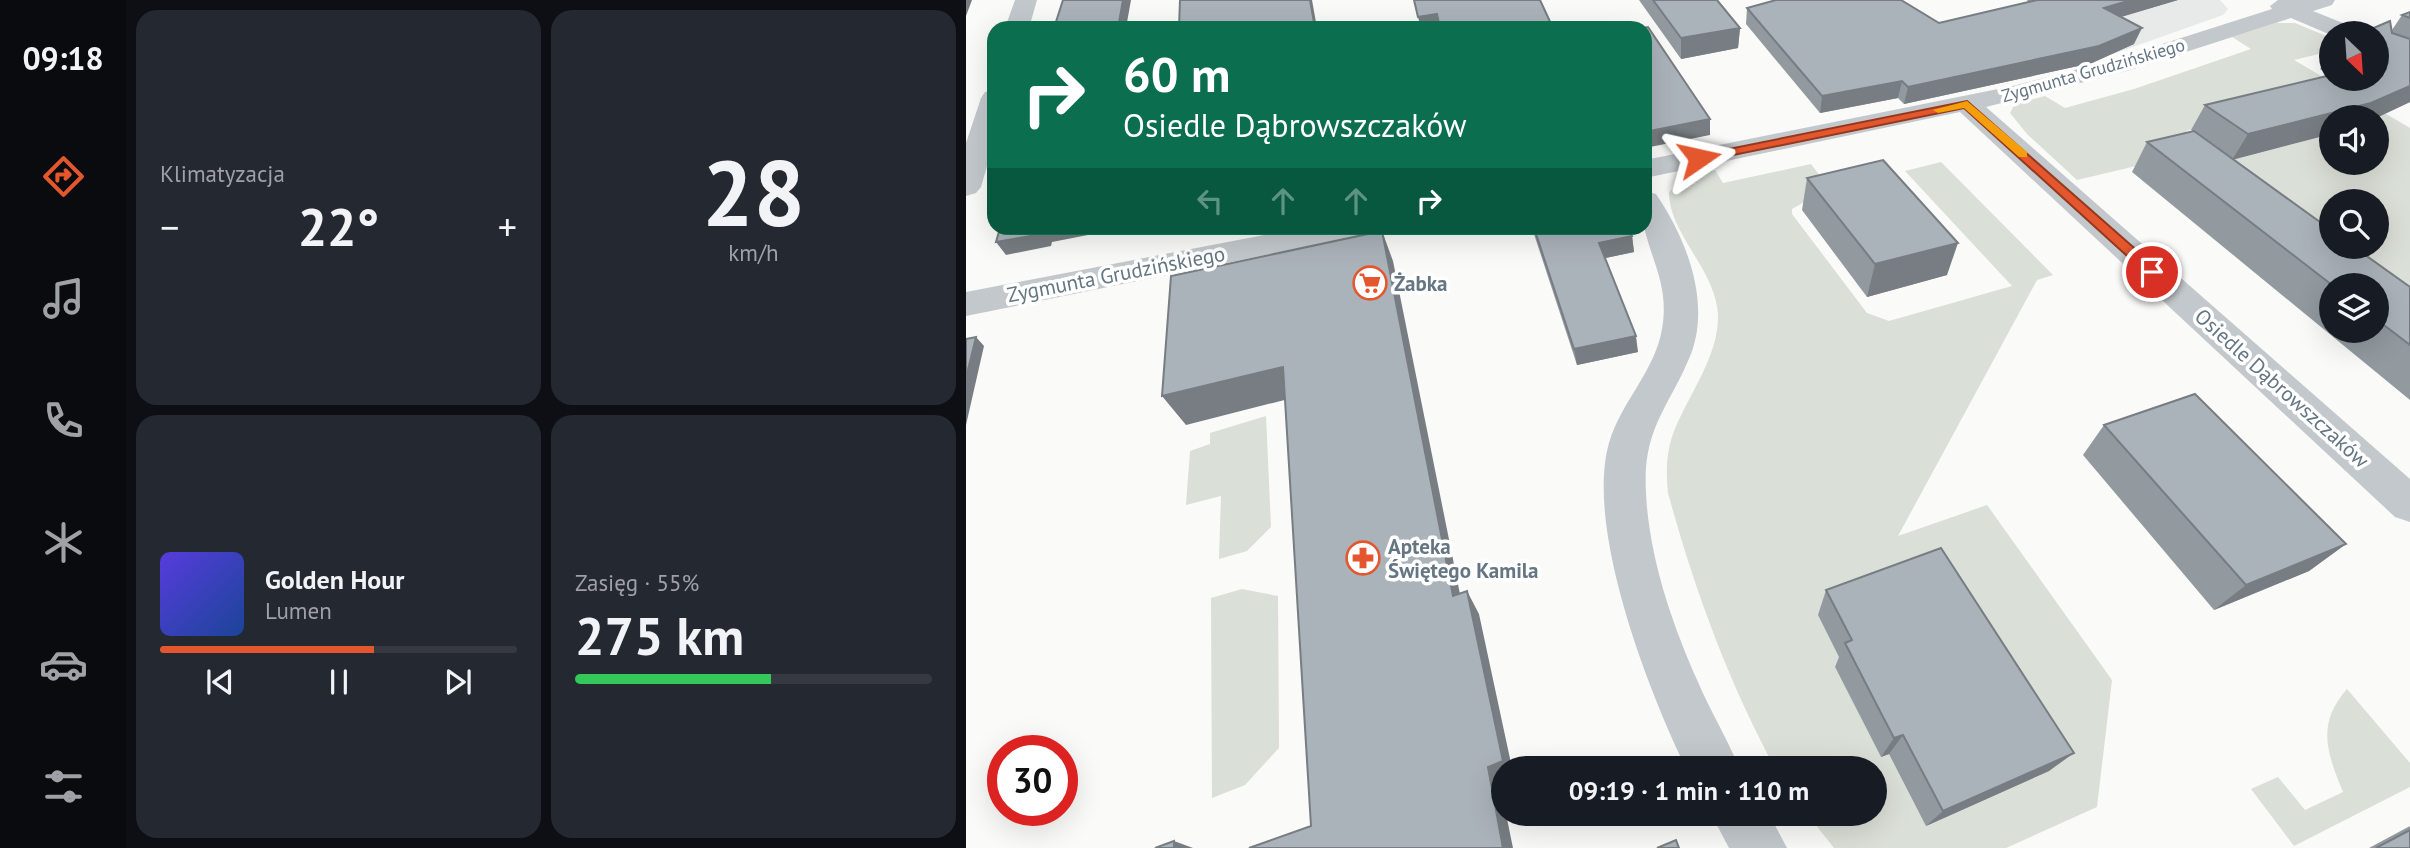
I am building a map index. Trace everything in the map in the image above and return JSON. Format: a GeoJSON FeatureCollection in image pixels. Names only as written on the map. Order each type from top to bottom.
{"type":"FeatureCollection","features":[{"type":"Feature","properties":{"kind":"street"},"geometry":{"type":"LineString","coordinates":[[1019,21],[1026,0]]}},
{"type":"Feature","properties":{"kind":"street"},"geometry":{"type":"LineString","coordinates":[[2262,0],[2319,21]]}},
{"type":"Feature","properties":{"kind":"street","name":"Zygmunta Grudzińskiego"},"geometry":{"type":"LineString","coordinates":[[1652,168],[1967,104],[2118,66],[2324,0]]}},
{"type":"Feature","properties":{"kind":"street","name":"Osiedle Dąbrowszczaków"},"geometry":{"type":"LineString","coordinates":[[1967,104],[2410,504]]}},
{"type":"Feature","properties":{"kind":"street"},"geometry":{"type":"LineString","coordinates":[[966,187],[987,120]]}},
{"type":"Feature","properties":{"kind":"street"},"geometry":{"type":"LineString","coordinates":[[1652,215],[1671,254],[1680,284],[1683,317],[1678,343],[1629,443],[1624,480],[1627,523],[1664,657],[1687,717],[1707,756]]}},
{"type":"Feature","properties":{"kind":"street","name":"Zygmunta Grudzińskiego"},"geometry":{"type":"LineString","coordinates":[[966,304],[1314,235]]}},
{"type":"Feature","properties":{"kind":"street"},"geometry":{"type":"LineString","coordinates":[[1746,826],[1760,848]]}},
{"type":"Feature","properties":{"kind":"shaded area"},"geometry":{"type":"Polygon","coordinates":[[[2103,0],[2220,0],[2228,9],[2223,15],[2110,55],[2103,0]]]}},
{"type":"Feature","properties":{"kind":"shaded area"},"geometry":{"type":"Polygon","coordinates":[[[2276,23],[2295,23],[2319,33],[2319,54],[2294,60],[2319,75],[2319,91],[2347,91],[2371,105],[2354,105],[2335,95],[2186,131],[2208,149],[2077,180],[2027,134],[2010,113],[2015,104],[2045,96],[2065,108],[2134,89],[2251,49],[2232,37],[2276,23]]]}},
{"type":"Feature","properties":{"kind":"shaded area"},"geometry":{"type":"Polygon","coordinates":[[[2389,116],[2410,128],[2410,291],[2366,259],[2389,259],[2389,189],[2319,189],[2319,224],[2232,160],[2319,137],[2319,175],[2389,175],[2389,116]]]}},
{"type":"Feature","properties":{"kind":"shaded area"},"geometry":{"type":"Polygon","coordinates":[[[1941,162],[2053,275],[2037,280],[1898,536],[1987,505],[2112,680],[2097,807],[2006,848],[1834,848],[1817,826],[1887,826],[1887,756],[1884,756],[1889,754],[2048,771],[1843,663],[1835,667],[1880,756],[1769,756],[1727,668],[1689,564],[1668,493],[1667,464],[1671,441],[1708,361],[1717,331],[1718,315],[1710,283],[1676,223],[1669,192],[1682,179],[1715,170],[1723,183],[1811,164],[1829,188],[1792,209],[1792,214],[1867,313],[1889,321],[2012,286],[1905,171],[1941,162]]]}},
{"type":"Feature","properties":{"kind":"shaded area"},"geometry":{"type":"Polygon","coordinates":[[[1266,416],[1271,527],[1247,551],[1219,559],[1221,496],[1186,505],[1190,451],[1210,444],[1210,433],[1266,416]]]}},
{"type":"Feature","properties":{"kind":"shaded area"},"geometry":{"type":"Polygon","coordinates":[[[1242,589],[1278,596],[1279,748],[1245,785],[1212,798],[1211,598],[1242,589]]]}},
{"type":"Feature","properties":{"kind":"shaded area"},"geometry":{"type":"Polygon","coordinates":[[[2347,689],[2410,763],[2410,787],[2294,846],[2251,789],[2278,777],[2305,810],[2343,792],[2327,739],[2331,714],[2347,689]]]}},
{"type":"Feature","properties":{"kind":"building"},"geometry":{"type":"Polygon","coordinates":[[[1063,0],[1123,0],[1119,21],[1056,21],[1063,0]]]}},
{"type":"Feature","properties":{"kind":"building"},"geometry":{"type":"Polygon","coordinates":[[[1180,0],[1310,0],[1314,21],[1179,21],[1180,0]]]}},
{"type":"Feature","properties":{"kind":"building"},"geometry":{"type":"Polygon","coordinates":[[[1414,0],[1540,0],[1550,21],[1438,21],[1437,14],[1418,17],[1414,0]]]}},
{"type":"Feature","properties":{"kind":"building"},"geometry":{"type":"Polygon","coordinates":[[[1653,0],[1717,0],[1740,28],[1681,38],[1653,0]]]}},
{"type":"Feature","properties":{"kind":"building"},"geometry":{"type":"Polygon","coordinates":[[[1776,0],[1901,0],[1939,23],[2037,0],[2131,0],[2104,8],[2142,28],[2099,46],[1908,87],[1902,81],[1822,96],[1747,8],[1776,0]]]}},
{"type":"Feature","properties":{"kind":"building"},"geometry":{"type":"Polygon","coordinates":[[[2389,21],[2392,33],[2410,39],[2410,86],[2363,105],[2319,105],[2319,116],[2248,134],[2205,105],[2319,78],[2319,91],[2389,91],[2389,21]]]}},
{"type":"Feature","properties":{"kind":"building"},"geometry":{"type":"Polygon","coordinates":[[[1652,33],[1710,119],[1652,131],[1652,33]]]}},
{"type":"Feature","properties":{"kind":"building"},"geometry":{"type":"Polygon","coordinates":[[[2194,131],[2319,221],[2319,259],[2371,259],[2410,287],[2410,345],[2389,329],[2389,273],[2319,275],[2147,142],[2194,131]]]}},
{"type":"Feature","properties":{"kind":"building"},"geometry":{"type":"Polygon","coordinates":[[[1883,160],[1958,243],[1875,264],[1807,178],[1883,160]]]}},
{"type":"Feature","properties":{"kind":"building"},"geometry":{"type":"Polygon","coordinates":[[[998,235],[1036,235],[996,242],[998,235]]]}},
{"type":"Feature","properties":{"kind":"building"},"geometry":{"type":"Polygon","coordinates":[[[1363,235],[1383,235],[1453,596],[1467,591],[1502,756],[1491,756],[1491,766],[1488,767],[1491,783],[1491,826],[1499,826],[1503,848],[1249,848],[1311,826],[1283,367],[1162,396],[1171,276],[1363,235]]]}},
{"type":"Feature","properties":{"kind":"building"},"geometry":{"type":"Polygon","coordinates":[[[1536,235],[1632,235],[1599,243],[1636,336],[1574,349],[1536,235]]]}},
{"type":"Feature","properties":{"kind":"building"},"geometry":{"type":"Polygon","coordinates":[[[976,337],[966,378],[966,339],[976,337]]]}},
{"type":"Feature","properties":{"kind":"building"},"geometry":{"type":"Polygon","coordinates":[[[2195,394],[2346,544],[2246,585],[2104,425],[2195,394]]]}},
{"type":"Feature","properties":{"kind":"building"},"geometry":{"type":"Polygon","coordinates":[[[1941,548],[2074,753],[1943,811],[1903,735],[1894,738],[1845,643],[1852,640],[1826,590],[1941,548]]]}},
{"type":"Feature","properties":{"kind":"building"},"geometry":{"type":"Polygon","coordinates":[[[2410,830],[2410,848],[2376,848],[2410,830]]]}},
{"type":"Feature","properties":{"kind":"building"},"geometry":{"type":"Polygon","coordinates":[[[1676,840],[1679,848],[1657,848],[1676,840]]]}},
{"type":"Feature","properties":{"kind":"building"},"geometry":{"type":"Polygon","coordinates":[[[1174,841],[1174,848],[1155,848],[1174,841]]]}},
{"type":"Feature","properties":{"kind":"slow traffic"},"geometry":{"type":"LineString","coordinates":[[1938,110],[1967,104],[2023,155]]}},
{"type":"Feature","properties":{"kind":"place","name":"Żabka"},"geometry":{"type":"Point","coordinates":[1370,283]}},
{"type":"Feature","properties":{"kind":"place","name":"Apteka Świętego Kamila"},"geometry":{"type":"Point","coordinates":[1363,558]}},
{"type":"Feature","properties":{"kind":"route"},"geometry":{"type":"LineString","coordinates":[[1699,158],[1967,104],[2152,272]]}}]}
